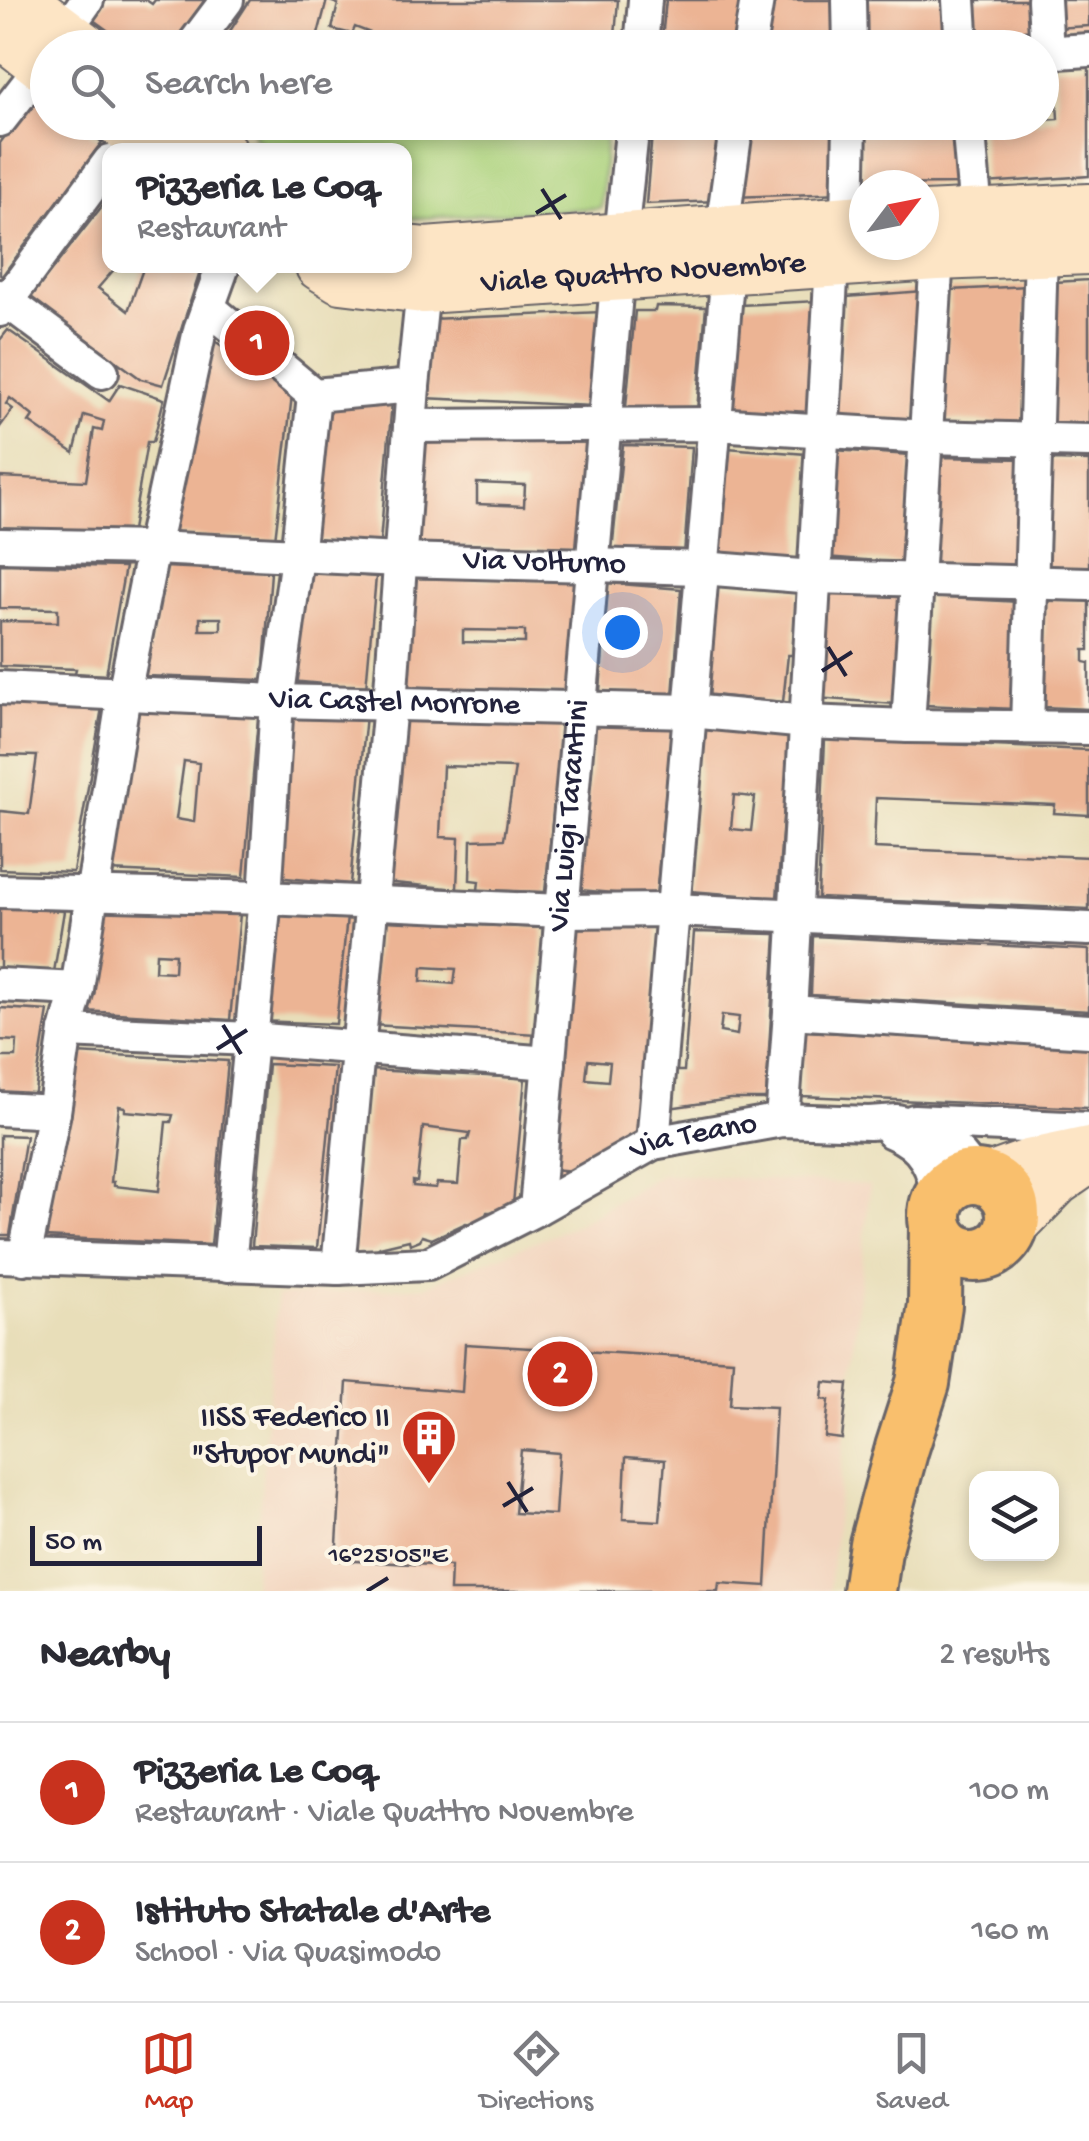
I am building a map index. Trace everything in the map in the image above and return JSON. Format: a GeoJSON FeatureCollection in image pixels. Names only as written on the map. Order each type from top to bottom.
{"type":"FeatureCollection","features":[{"type":"Feature","properties":{"kind":"main road"},"geometry":{"type":"LineString","coordinates":[[22,0],[53,30]]}},
{"type":"Feature","properties":{"kind":"main road"},"geometry":{"type":"LineString","coordinates":[[0,33],[30,38]]}},
{"type":"Feature","properties":{"kind":"main road","name":"Viale Quattro Novembre"},"geometry":{"type":"LineString","coordinates":[[939,232],[976,213],[1089,208]]}},
{"type":"Feature","properties":{"kind":"main road","name":"Viale Quattro Novembre"},"geometry":{"type":"LineString","coordinates":[[414,270],[725,249],[848,234]]}},
{"type":"Feature","properties":{"kind":"main road","name":"Viale Quattro Novembre"},"geometry":{"type":"LineString","coordinates":[[939,237],[1040,252],[1089,250]]}},
{"type":"Feature","properties":{"kind":"main road","name":"Viale Quattro Novembre"},"geometry":{"type":"LineString","coordinates":[[331,273],[342,280],[392,273]]}},
{"type":"Feature","properties":{"kind":"main road"},"geometry":{"type":"LineString","coordinates":[[1089,1155],[1056,1182],[986,1254],[959,1253],[938,1233],[960,1196],[1055,1157],[1089,1155]]}},
{"type":"Feature","properties":{"kind":"main road"},"geometry":{"type":"LineString","coordinates":[[923,1383],[976,1294],[1005,1237],[1013,1209],[1010,1198],[996,1182],[960,1196]]}},
{"type":"Feature","properties":{"kind":"main road"},"geometry":{"type":"LineString","coordinates":[[869,1591],[876,1544],[923,1383],[935,1305],[960,1196]]}},
{"type":"Feature","properties":{"kind":"street"},"geometry":{"type":"LineString","coordinates":[[205,30],[228,0]]}},
{"type":"Feature","properties":{"kind":"street"},"geometry":{"type":"LineString","coordinates":[[642,30],[645,0]]}},
{"type":"Feature","properties":{"kind":"street"},"geometry":{"type":"LineString","coordinates":[[752,30],[757,0]]}},
{"type":"Feature","properties":{"kind":"street"},"geometry":{"type":"LineString","coordinates":[[849,0],[850,30]]}},
{"type":"Feature","properties":{"kind":"street"},"geometry":{"type":"LineString","coordinates":[[959,0],[961,30]]}},
{"type":"Feature","properties":{"kind":"street"},"geometry":{"type":"LineString","coordinates":[[1044,0],[1044,30]]}},
{"type":"Feature","properties":{"kind":"street"},"geometry":{"type":"LineString","coordinates":[[1059,52],[1089,50]]}},
{"type":"Feature","properties":{"kind":"street"},"geometry":{"type":"LineString","coordinates":[[0,120],[30,85]]}},
{"type":"Feature","properties":{"kind":"street","name":"Via Luigi Tarantini"},"geometry":{"type":"LineString","coordinates":[[536,1208],[632,140]]}},
{"type":"Feature","properties":{"kind":"street"},"geometry":{"type":"LineString","coordinates":[[653,1143],[735,140]]}},
{"type":"Feature","properties":{"kind":"street"},"geometry":{"type":"LineString","coordinates":[[782,1120],[822,431],[848,234],[850,140]]}},
{"type":"Feature","properties":{"kind":"street"},"geometry":{"type":"LineString","coordinates":[[970,140],[976,213]]}},
{"type":"Feature","properties":{"kind":"street"},"geometry":{"type":"LineString","coordinates":[[102,173],[2,302],[102,372]]}},
{"type":"Feature","properties":{"kind":"street"},"geometry":{"type":"LineString","coordinates":[[1026,727],[1040,252]]}},
{"type":"Feature","properties":{"kind":"street"},"geometry":{"type":"LineString","coordinates":[[908,726],[926,437],[930,260]]}},
{"type":"Feature","properties":{"kind":"street"},"geometry":{"type":"LineString","coordinates":[[338,1268],[390,704],[413,386],[414,270]]}},
{"type":"Feature","properties":{"kind":"street"},"geometry":{"type":"LineString","coordinates":[[12,1257],[54,1112],[124,694],[200,330],[220,273]]}},
{"type":"Feature","properties":{"kind":"street"},"geometry":{"type":"LineString","coordinates":[[208,307],[314,395],[413,386]]}},
{"type":"Feature","properties":{"kind":"street"},"geometry":{"type":"LineString","coordinates":[[228,1265],[264,898],[277,701],[314,395]]}},
{"type":"Feature","properties":{"kind":"street"},"geometry":{"type":"LineString","coordinates":[[410,426],[715,424],[926,437],[1089,441]]}},
{"type":"Feature","properties":{"kind":"street","name":"Via Volturno"},"geometry":{"type":"LineString","coordinates":[[0,544],[702,568],[813,577],[1089,584]]}},
{"type":"Feature","properties":{"kind":"street","name":"Via Castel Morrone"},"geometry":{"type":"LineString","coordinates":[[0,688],[277,701],[690,711],[806,722],[908,726],[1089,728]]}},
{"type":"Feature","properties":{"kind":"street"},"geometry":{"type":"LineString","coordinates":[[0,891],[562,911],[796,914],[1089,930]]}},
{"type":"Feature","properties":{"kind":"street"},"geometry":{"type":"LineString","coordinates":[[0,985],[77,989]]}},
{"type":"Feature","properties":{"kind":"street"},"geometry":{"type":"LineString","coordinates":[[790,1012],[1089,1031]]}},
{"type":"Feature","properties":{"kind":"street"},"geometry":{"type":"LineString","coordinates":[[66,1031],[251,1039],[548,1064]]}},
{"type":"Feature","properties":{"kind":"street"},"geometry":{"type":"LineString","coordinates":[[0,1109],[54,1112]]}},
{"type":"Feature","properties":{"kind":"street","name":"Via Teano"},"geometry":{"type":"LineString","coordinates":[[12,1257],[338,1268],[428,1264],[653,1143],[782,1120],[1089,1129]]}},
{"type":"Feature","properties":{"kind":"street","name":"Via Teano"},"geometry":{"type":"LineString","coordinates":[[883,1122],[913,1124],[961,1156],[960,1196]]}},
{"type":"Feature","properties":{"kind":"street","name":"Via Teano"},"geometry":{"type":"LineString","coordinates":[[883,1122],[905,1138],[960,1196]]}},
{"type":"Feature","properties":{"kind":"shaded area"},"geometry":{"type":"Polygon","coordinates":[[[661,1174],[870,1185],[829,1591],[253,1591],[277,1296],[426,1286],[580,1223],[661,1174]]]}},
{"type":"Feature","properties":{"kind":"green space"},"geometry":{"type":"Polygon","coordinates":[[[258,140],[606,140],[601,208],[412,219],[412,143],[258,140]]]}},
{"type":"Feature","properties":{"kind":"building"},"geometry":{"type":"Polygon","coordinates":[[[106,0],[146,0],[152,4],[155,0],[205,0],[183,30],[107,30],[92,19],[106,0]]]}},
{"type":"Feature","properties":{"kind":"building"},"geometry":{"type":"Polygon","coordinates":[[[250,0],[327,0],[319,30],[231,30],[250,0]]]}},
{"type":"Feature","properties":{"kind":"building"},"geometry":{"type":"Polygon","coordinates":[[[327,0],[618,0],[616,30],[336,30],[332,29],[338,4],[327,0]]]}},
{"type":"Feature","properties":{"kind":"building"},"geometry":{"type":"Polygon","coordinates":[[[666,0],[750,0],[746,30],[663,30],[666,0]]]}},
{"type":"Feature","properties":{"kind":"building"},"geometry":{"type":"Polygon","coordinates":[[[763,0],[842,0],[842,30],[758,30],[763,0]]]}},
{"type":"Feature","properties":{"kind":"building"},"geometry":{"type":"Polygon","coordinates":[[[858,0],[948,0],[951,30],[859,30],[858,0]]]}},
{"type":"Feature","properties":{"kind":"building"},"geometry":{"type":"Polygon","coordinates":[[[973,0],[1037,0],[1039,30],[975,30],[973,0]]]}},
{"type":"Feature","properties":{"kind":"building"},"geometry":{"type":"Polygon","coordinates":[[[1052,0],[1089,0],[1089,26],[1054,28],[1052,0]]]}},
{"type":"Feature","properties":{"kind":"building"},"geometry":{"type":"Polygon","coordinates":[[[1089,65],[1089,176],[985,183],[983,140],[1059,140],[1059,67],[1089,65]]]}},
{"type":"Feature","properties":{"kind":"building"},"geometry":{"type":"Polygon","coordinates":[[[30,103],[30,140],[102,142],[2,276],[0,275],[0,143],[30,103]]]}},
{"type":"Feature","properties":{"kind":"building"},"geometry":{"type":"Polygon","coordinates":[[[651,140],[727,140],[717,201],[646,204],[651,140]]]}},
{"type":"Feature","properties":{"kind":"building"},"geometry":{"type":"Polygon","coordinates":[[[741,140],[843,140],[844,193],[732,197],[741,140]]]}},
{"type":"Feature","properties":{"kind":"building"},"geometry":{"type":"Polygon","coordinates":[[[860,140],[957,140],[960,184],[939,184],[939,170],[863,170],[860,140]]]}},
{"type":"Feature","properties":{"kind":"building"},"geometry":{"type":"Polygon","coordinates":[[[102,206],[102,273],[111,273],[98,288],[128,311],[142,273],[200,273],[163,385],[141,379],[30,298],[102,206]]]}},
{"type":"Feature","properties":{"kind":"building"},"geometry":{"type":"Polygon","coordinates":[[[1089,280],[1089,425],[1050,425],[1055,282],[1089,280]]]}},
{"type":"Feature","properties":{"kind":"building"},"geometry":{"type":"Polygon","coordinates":[[[1027,286],[1024,424],[941,420],[951,290],[1027,286]]]}},
{"type":"Feature","properties":{"kind":"building"},"geometry":{"type":"Polygon","coordinates":[[[923,291],[917,422],[833,417],[846,297],[923,291]]]}},
{"type":"Feature","properties":{"kind":"building"},"geometry":{"type":"Polygon","coordinates":[[[817,301],[810,416],[728,413],[740,305],[817,301]]]}},
{"type":"Feature","properties":{"kind":"building"},"geometry":{"type":"Polygon","coordinates":[[[656,306],[706,307],[697,410],[626,407],[635,311],[655,311],[656,306]]]}},
{"type":"Feature","properties":{"kind":"building"},"geometry":{"type":"Polygon","coordinates":[[[602,312],[593,406],[424,398],[430,319],[602,312]]]}},
{"type":"Feature","properties":{"kind":"building"},"geometry":{"type":"Polygon","coordinates":[[[8,330],[109,401],[120,384],[164,399],[153,442],[147,442],[131,536],[0,531],[0,477],[86,481],[94,429],[102,431],[104,421],[84,415],[74,453],[29,422],[33,416],[10,398],[6,404],[13,409],[0,427],[0,340],[8,330]]]}},
{"type":"Feature","properties":{"kind":"building"},"geometry":{"type":"Polygon","coordinates":[[[215,341],[292,395],[275,540],[170,535],[189,434],[215,341]]]}},
{"type":"Feature","properties":{"kind":"building"},"geometry":{"type":"Polygon","coordinates":[[[392,401],[380,543],[307,540],[319,404],[392,401]]]}},
{"type":"Feature","properties":{"kind":"building"},"geometry":{"type":"Polygon","coordinates":[[[423,438],[590,442],[579,551],[413,545],[423,438]],[[477,483],[477,504],[524,506],[525,485],[477,483]]]}},
{"type":"Feature","properties":{"kind":"building"},"geometry":{"type":"Polygon","coordinates":[[[623,445],[692,447],[684,555],[612,551],[623,445]]]}},
{"type":"Feature","properties":{"kind":"building"},"geometry":{"type":"Polygon","coordinates":[[[727,448],[806,454],[798,562],[719,556],[727,448]]]}},
{"type":"Feature","properties":{"kind":"building"},"geometry":{"type":"Polygon","coordinates":[[[833,450],[911,455],[904,563],[825,557],[833,450]]]}},
{"type":"Feature","properties":{"kind":"building"},"geometry":{"type":"Polygon","coordinates":[[[940,457],[1023,459],[1019,567],[931,564],[940,457]]]}},
{"type":"Feature","properties":{"kind":"building"},"geometry":{"type":"Polygon","coordinates":[[[1051,460],[1089,461],[1089,571],[1045,569],[1051,460]]]}},
{"type":"Feature","properties":{"kind":"building"},"geometry":{"type":"Polygon","coordinates":[[[0,564],[125,567],[106,675],[75,673],[76,669],[0,666],[0,621],[58,622],[58,609],[0,608],[0,564]]]}},
{"type":"Feature","properties":{"kind":"building"},"geometry":{"type":"Polygon","coordinates":[[[165,567],[271,572],[263,680],[145,676],[165,567]],[[200,618],[200,630],[221,630],[221,618],[200,618]]]}},
{"type":"Feature","properties":{"kind":"building"},"geometry":{"type":"Polygon","coordinates":[[[301,570],[376,577],[366,688],[291,681],[301,570]]]}},
{"type":"Feature","properties":{"kind":"building"},"geometry":{"type":"Polygon","coordinates":[[[409,578],[581,580],[570,695],[401,686],[409,578]],[[463,630],[463,642],[525,643],[525,631],[463,630]]]}},
{"type":"Feature","properties":{"kind":"building"},"geometry":{"type":"Polygon","coordinates":[[[608,583],[681,589],[673,696],[600,691],[608,583]]]}},
{"type":"Feature","properties":{"kind":"building"},"geometry":{"type":"Polygon","coordinates":[[[714,583],[798,591],[783,702],[703,694],[714,583]]]}},
{"type":"Feature","properties":{"kind":"building"},"geometry":{"type":"Polygon","coordinates":[[[823,591],[901,597],[894,704],[816,698],[823,591]]]}},
{"type":"Feature","properties":{"kind":"building"},"geometry":{"type":"Polygon","coordinates":[[[929,597],[1020,602],[1015,709],[924,705],[929,597]]]}},
{"type":"Feature","properties":{"kind":"building"},"geometry":{"type":"Polygon","coordinates":[[[1046,599],[1089,601],[1089,650],[1084,650],[1084,662],[1089,663],[1089,709],[1042,707],[1046,599]]]}},
{"type":"Feature","properties":{"kind":"building"},"geometry":{"type":"Polygon","coordinates":[[[0,699],[103,702],[73,872],[0,869],[0,811],[29,814],[37,756],[0,755],[0,699]]]}},
{"type":"Feature","properties":{"kind":"building"},"geometry":{"type":"Polygon","coordinates":[[[140,704],[259,708],[244,877],[109,871],[140,704]],[[184,761],[176,819],[194,822],[199,763],[184,761]]]}},
{"type":"Feature","properties":{"kind":"building"},"geometry":{"type":"Polygon","coordinates":[[[291,708],[366,715],[350,884],[275,877],[291,708]]]}},
{"type":"Feature","properties":{"kind":"building"},"geometry":{"type":"Polygon","coordinates":[[[398,715],[563,719],[545,892],[478,890],[479,881],[470,880],[471,840],[504,839],[515,768],[443,766],[440,837],[459,838],[457,889],[384,882],[398,715]]]}},
{"type":"Feature","properties":{"kind":"building"},"geometry":{"type":"Polygon","coordinates":[[[595,717],[672,725],[656,897],[580,890],[595,717]]]}},
{"type":"Feature","properties":{"kind":"building"},"geometry":{"type":"Polygon","coordinates":[[[703,722],[790,728],[777,898],[690,891],[703,722]],[[734,795],[731,829],[751,831],[755,797],[734,795]]]}},
{"type":"Feature","properties":{"kind":"building"},"geometry":{"type":"Polygon","coordinates":[[[825,739],[1089,750],[1089,815],[1054,813],[1055,805],[876,798],[874,848],[1089,857],[1089,909],[818,898],[825,739]]]}},
{"type":"Feature","properties":{"kind":"building"},"geometry":{"type":"Polygon","coordinates":[[[104,905],[240,914],[230,1020],[84,1011],[104,905]],[[156,953],[155,971],[174,972],[175,954],[156,953]]]}},
{"type":"Feature","properties":{"kind":"building"},"geometry":{"type":"Polygon","coordinates":[[[0,907],[64,911],[54,972],[0,970],[0,907]]]}},
{"type":"Feature","properties":{"kind":"building"},"geometry":{"type":"Polygon","coordinates":[[[268,912],[347,917],[336,1024],[258,1021],[268,912]]]}},
{"type":"Feature","properties":{"kind":"building"},"geometry":{"type":"Polygon","coordinates":[[[377,920],[543,928],[537,1034],[372,1025],[377,920]],[[422,967],[421,981],[454,984],[456,969],[422,967]]]}},
{"type":"Feature","properties":{"kind":"building"},"geometry":{"type":"Polygon","coordinates":[[[570,924],[658,928],[642,1130],[574,1171],[552,1169],[570,924]],[[588,1060],[586,1079],[608,1081],[610,1062],[588,1060]]]}},
{"type":"Feature","properties":{"kind":"building"},"geometry":{"type":"Polygon","coordinates":[[[694,932],[776,934],[766,1099],[730,1099],[669,1108],[674,1071],[684,1071],[694,932]],[[722,1015],[720,1032],[737,1035],[739,1017],[722,1015]]]}},
{"type":"Feature","properties":{"kind":"building"},"geometry":{"type":"Polygon","coordinates":[[[813,936],[1089,950],[1089,1011],[811,995],[813,936]]]}},
{"type":"Feature","properties":{"kind":"building"},"geometry":{"type":"Polygon","coordinates":[[[0,1008],[48,1011],[34,1097],[0,1096],[0,1057],[16,1057],[17,1041],[0,1040],[0,1008]]]}},
{"type":"Feature","properties":{"kind":"building"},"geometry":{"type":"Polygon","coordinates":[[[805,1031],[1089,1047],[1089,1108],[801,1096],[805,1031]]]}},
{"type":"Feature","properties":{"kind":"building"},"geometry":{"type":"Polygon","coordinates":[[[76,1053],[228,1061],[211,1245],[44,1237],[76,1053]],[[119,1106],[111,1182],[114,1186],[159,1191],[166,1122],[171,1122],[173,1115],[125,1111],[125,1107],[119,1106]]]}},
{"type":"Feature","properties":{"kind":"building"},"geometry":{"type":"Polygon","coordinates":[[[268,1064],[335,1067],[317,1248],[252,1246],[268,1064]]]}},
{"type":"Feature","properties":{"kind":"building"},"geometry":{"type":"Polygon","coordinates":[[[370,1070],[525,1078],[513,1204],[432,1239],[422,1236],[410,1244],[409,1240],[380,1247],[372,1253],[354,1251],[370,1070]],[[423,1127],[417,1182],[413,1181],[413,1186],[436,1188],[437,1183],[458,1184],[462,1140],[468,1140],[470,1133],[423,1127]]]}},
{"type":"Feature","properties":{"kind":"building"},"geometry":{"type":"Polygon","coordinates":[[[0,1135],[26,1136],[10,1235],[0,1235],[0,1135]]]}},
{"type":"Feature","properties":{"kind":"building","name":"IISS Federico II \"Stupor Mundi\""},"geometry":{"type":"Polygon","coordinates":[[[465,1344],[733,1360],[730,1405],[776,1407],[766,1586],[719,1583],[718,1591],[450,1591],[451,1566],[336,1560],[347,1382],[462,1392],[465,1344]],[[521,1450],[515,1513],[555,1515],[559,1453],[521,1450]],[[626,1457],[623,1519],[660,1521],[665,1460],[626,1457]]]}},
{"type":"Feature","properties":{"kind":"building"},"geometry":{"type":"Polygon","coordinates":[[[824,1382],[848,1384],[842,1439],[825,1437],[829,1400],[822,1399],[824,1382]]]}},
{"type":"Feature","properties":{"kind":"place","name":"Pizzeria Le Coq"},"geometry":{"type":"Point","coordinates":[257,343]}},
{"type":"Feature","properties":{"kind":"place","name":"Istituto Statale d'Arte"},"geometry":{"type":"Point","coordinates":[560,1374]}},
{"type":"Feature","properties":{"kind":"place","name":"IISS Federico II \"Stupor Mundi\""},"geometry":{"type":"Point","coordinates":[429,1486]}}]}
